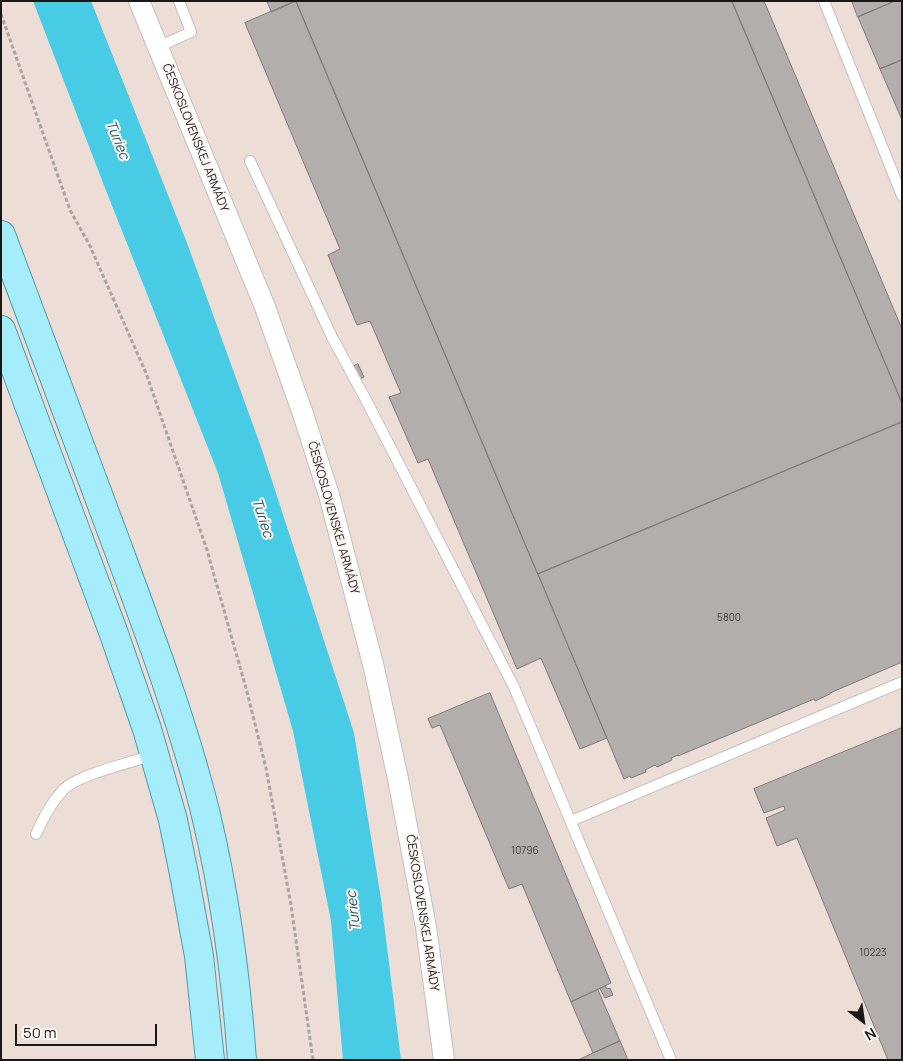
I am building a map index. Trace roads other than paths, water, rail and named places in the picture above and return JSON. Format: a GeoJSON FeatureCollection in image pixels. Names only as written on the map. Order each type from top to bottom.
{"type":"FeatureCollection","features":[{"type":"Feature","properties":{"kind":"main road"},"geometry":{"type":"LineString","coordinates":[[1,235],[144,620],[189,752],[205,812],[224,910],[239,1016],[242,1060]]}},
{"type":"Feature","properties":{"kind":"main road"},"geometry":{"type":"LineString","coordinates":[[1,330],[114,634],[155,755],[173,820],[199,956],[210,1060]]}},
{"type":"Feature","properties":{"kind":"street","name":"ČESKOSLOVENSKEJ ARMÁDY"},"geometry":{"type":"LineString","coordinates":[[139,1],[265,307],[329,495],[374,668],[398,779],[426,927],[444,1060]]}},
{"type":"Feature","properties":{"kind":"lane"},"geometry":{"type":"LineString","coordinates":[[158,46],[191,32],[179,1]]}},
{"type":"Feature","properties":{"kind":"lane"},"geometry":{"type":"LineString","coordinates":[[824,1],[902,196]]}},
{"type":"Feature","properties":{"kind":"lane"},"geometry":{"type":"LineString","coordinates":[[250,161],[332,337],[514,687],[671,1060]]}},
{"type":"Feature","properties":{"kind":"lane"},"geometry":{"type":"LineString","coordinates":[[571,821],[902,682]]}},
{"type":"Feature","properties":{"kind":"lane"},"geometry":{"type":"LineString","coordinates":[[36,834],[46,811],[64,789],[84,777],[155,755]]}},
{"type":"Feature","properties":{"kind":"water","name":"Turiec"},"geometry":{"type":"Polygon","coordinates":[[[33,1],[91,1],[187,243],[261,447],[354,733],[381,899],[401,1060],[343,1060],[331,921],[293,731],[218,473],[33,1]]]}}]}
